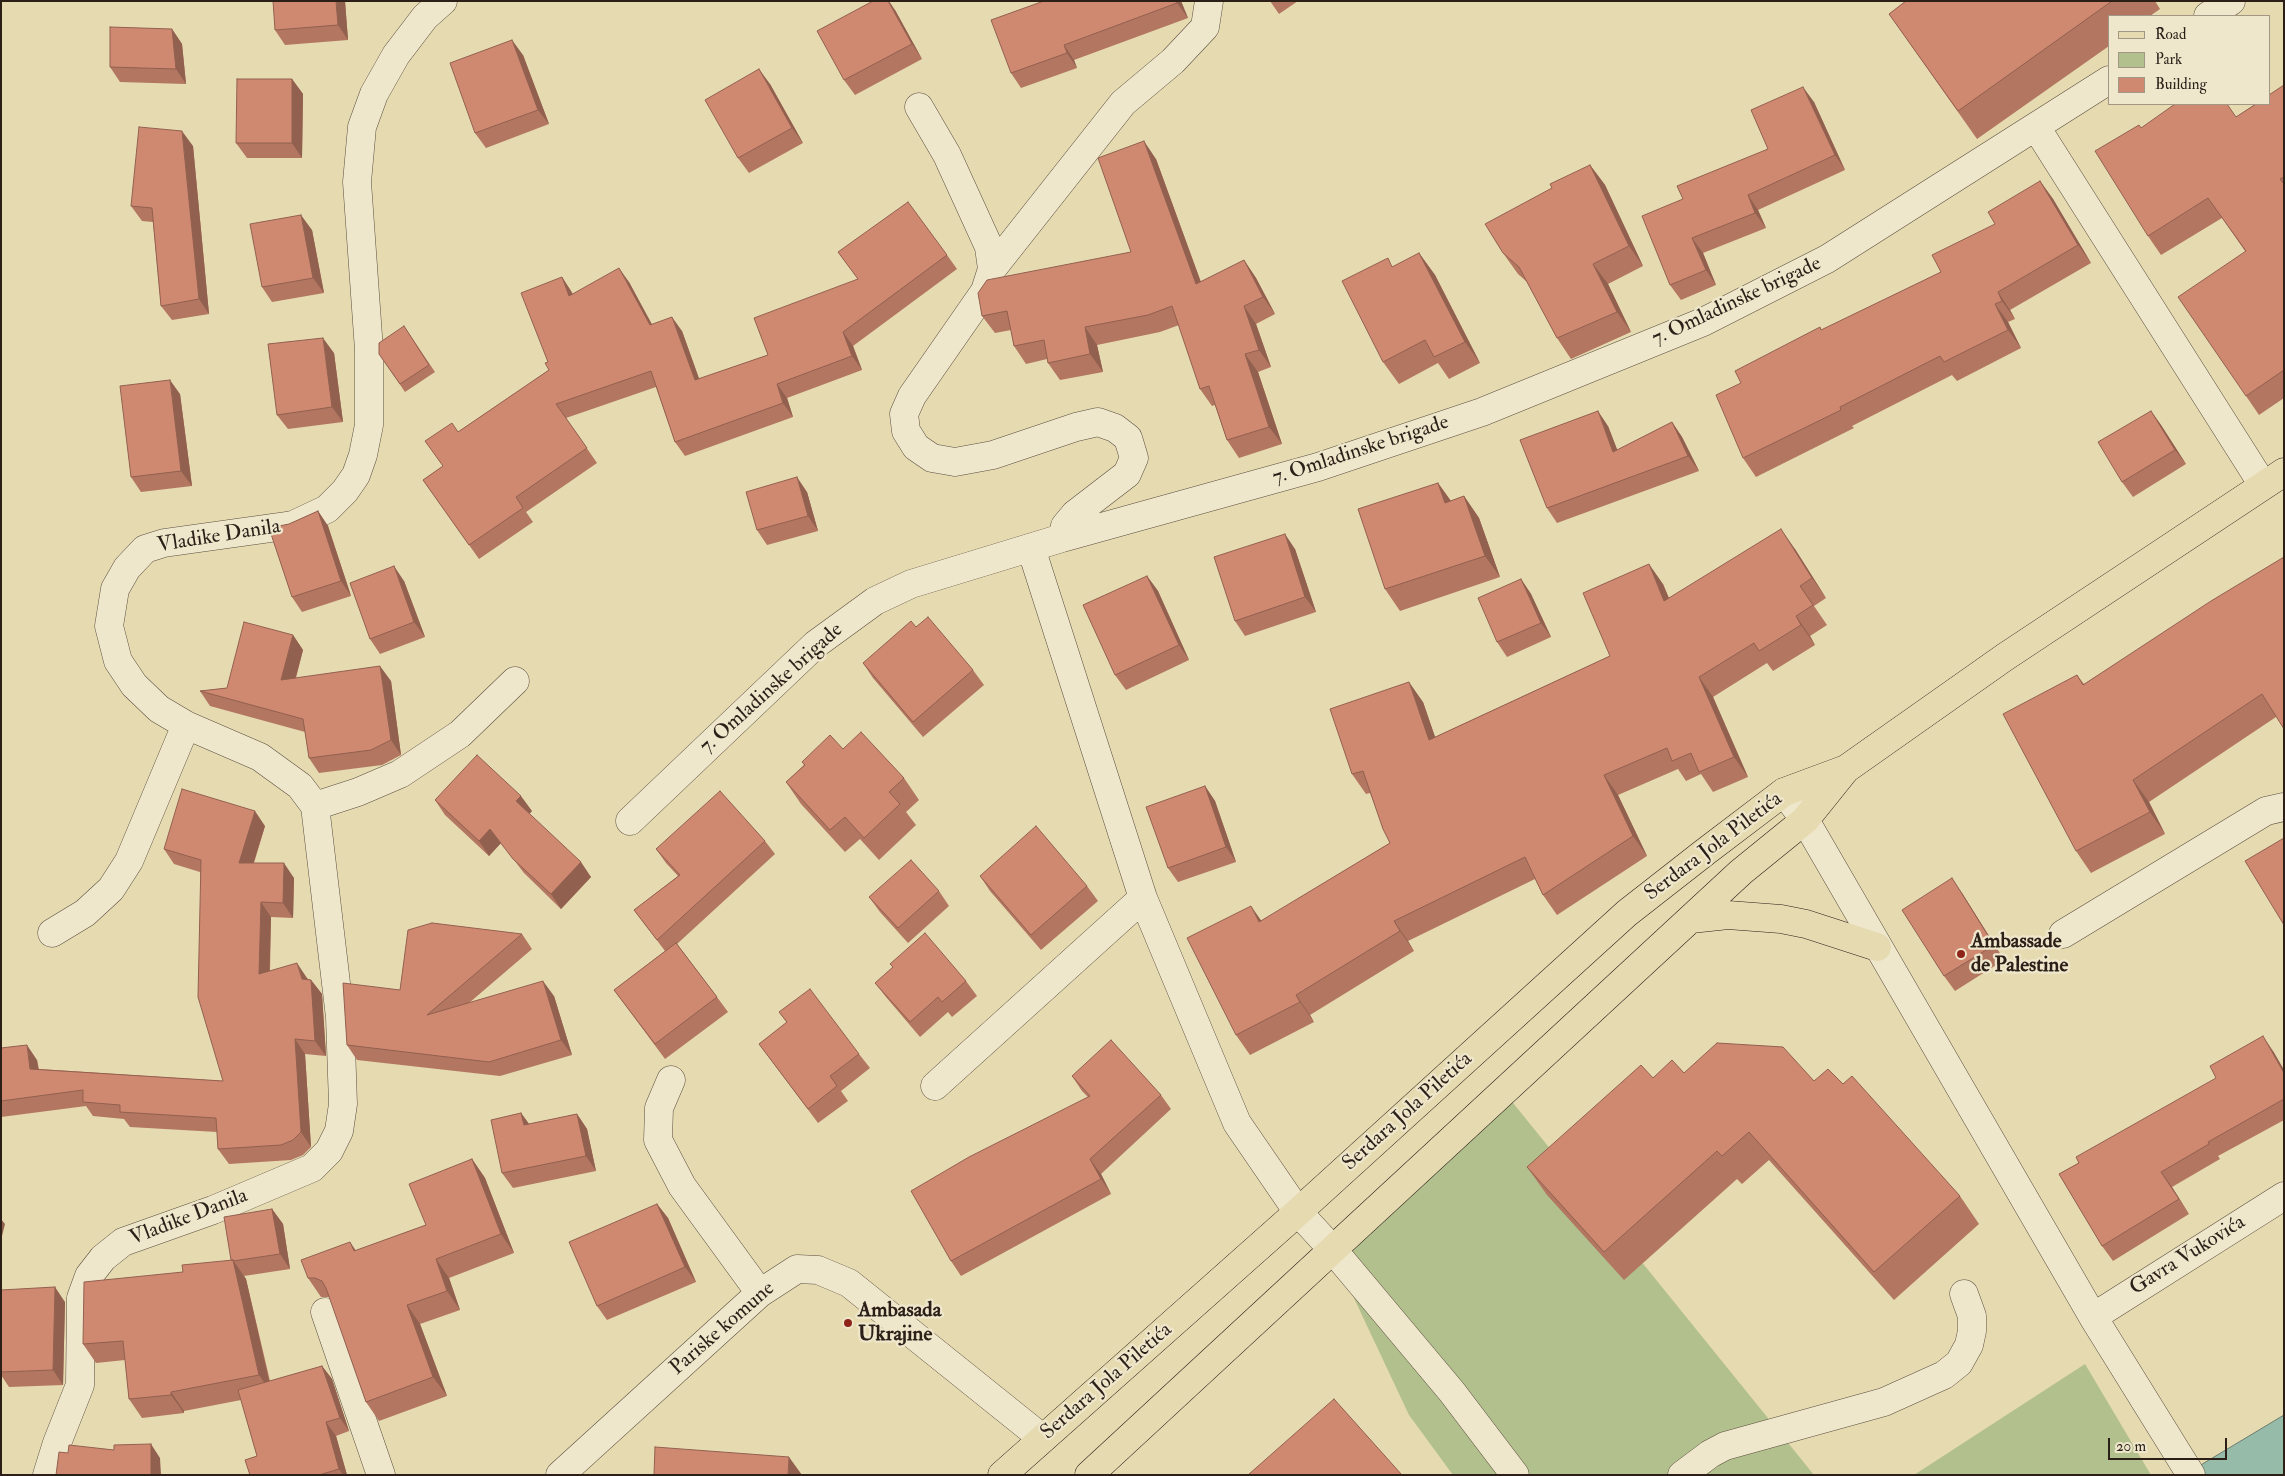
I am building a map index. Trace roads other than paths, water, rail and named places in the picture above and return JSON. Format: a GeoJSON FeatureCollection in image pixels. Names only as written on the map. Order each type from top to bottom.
{"type":"FeatureCollection","features":[{"type":"Feature","properties":{"kind":"main road"},"geometry":{"type":"LineString","coordinates":[[1846,769],[2004,657],[2273,479]]}},
{"type":"Feature","properties":{"kind":"main road","name":"Serdara Jola Piletića"},"geometry":{"type":"LineString","coordinates":[[1002,1475],[1298,1212],[1627,913],[1784,792],[1846,769]]}},
{"type":"Feature","properties":{"kind":"main road","name":"Serdara Jola Piletića"},"geometry":{"type":"LineString","coordinates":[[1089,1475],[1741,872],[1805,820],[1846,769]]}},
{"type":"Feature","properties":{"kind":"main road"},"geometry":{"type":"LineString","coordinates":[[1691,919],[1728,915],[1781,919],[1806,924],[1877,947]]}},
{"type":"Feature","properties":{"kind":"street","name":"Vladike Danila"},"geometry":{"type":"LineString","coordinates":[[47,1475],[56,1443],[80,1385],[81,1298],[90,1276],[103,1258],[123,1242],[213,1210],[312,1168],[329,1151],[339,1131],[343,1104],[340,1017],[315,806],[300,786],[260,757],[186,725],[160,709],[134,686],[118,661],[109,626],[114,589],[126,568],[145,550],[164,543],[293,525],[327,509],[345,492],[356,475],[363,455],[369,425],[369,350],[357,182],[362,127],[374,94],[396,55],[425,17],[443,1]]}},
{"type":"Feature","properties":{"kind":"street"},"geometry":{"type":"LineString","coordinates":[[1062,538],[1065,526],[1075,514],[1127,474],[1134,458],[1128,438],[1115,428],[1098,422],[1076,427],[994,455],[956,462],[932,458],[916,447],[906,431],[904,414],[912,396],[985,290],[992,269],[1123,103],[1173,61],[1205,27],[1210,1]]}},
{"type":"Feature","properties":{"kind":"street"},"geometry":{"type":"LineString","coordinates":[[2210,15],[2231,1]]}},
{"type":"Feature","properties":{"kind":"street","name":"7. Omladinske brigade"},"geometry":{"type":"LineString","coordinates":[[630,821],[816,644],[874,601],[911,584],[1062,538],[1318,467],[1472,415],[1703,322],[1827,259],[2108,81]]}},
{"type":"Feature","properties":{"kind":"street"},"geometry":{"type":"LineString","coordinates":[[919,107],[946,154],[989,247],[992,269]]}},
{"type":"Feature","properties":{"kind":"street"},"geometry":{"type":"LineString","coordinates":[[2036,127],[2273,479]]}},
{"type":"Feature","properties":{"kind":"street"},"geometry":{"type":"LineString","coordinates":[[1030,548],[1143,898],[1237,1123],[1298,1212],[1333,1250],[1452,1392],[1515,1475]]}},
{"type":"Feature","properties":{"kind":"street"},"geometry":{"type":"LineString","coordinates":[[315,806],[358,792],[400,774],[460,734],[515,681]]}},
{"type":"Feature","properties":{"kind":"street"},"geometry":{"type":"LineString","coordinates":[[52,933],[85,913],[111,889],[129,861],[186,725]]}},
{"type":"Feature","properties":{"kind":"street"},"geometry":{"type":"LineString","coordinates":[[1784,792],[1805,820],[2093,1317],[2191,1475]]}},
{"type":"Feature","properties":{"kind":"street"},"geometry":{"type":"LineString","coordinates":[[2063,934],[2266,811],[2284,807]]}},
{"type":"Feature","properties":{"kind":"street"},"geometry":{"type":"LineString","coordinates":[[935,1086],[1143,898]]}},
{"type":"Feature","properties":{"kind":"street"},"geometry":{"type":"LineString","coordinates":[[671,1080],[658,1108],[658,1140],[682,1186],[760,1293]]}},
{"type":"Feature","properties":{"kind":"street","name":"Gavra Vukovića"},"geometry":{"type":"LineString","coordinates":[[2093,1317],[2284,1196]]}},
{"type":"Feature","properties":{"kind":"street","name":"Pariske komune"},"geometry":{"type":"LineString","coordinates":[[560,1475],[760,1293],[797,1269],[818,1270],[849,1284],[1042,1438]]}},
{"type":"Feature","properties":{"kind":"street"},"geometry":{"type":"LineString","coordinates":[[1682,1475],[1710,1454],[1725,1446],[1884,1402],[1944,1375],[1959,1363],[1969,1345],[1972,1316],[1964,1294]]}},
{"type":"Feature","properties":{"kind":"street"},"geometry":{"type":"LineString","coordinates":[[325,1312],[381,1475]]}},
{"type":"Feature","properties":{"kind":"place","name":"Ambassade de Palestine"},"geometry":{"type":"Point","coordinates":[1961,954]}},
{"type":"Feature","properties":{"kind":"place","name":"Ambasada Ukrajine"},"geometry":{"type":"Point","coordinates":[848,1323]}}]}
